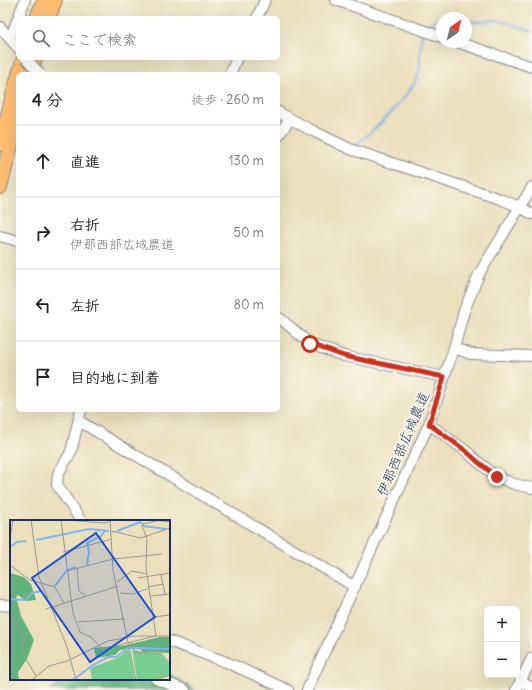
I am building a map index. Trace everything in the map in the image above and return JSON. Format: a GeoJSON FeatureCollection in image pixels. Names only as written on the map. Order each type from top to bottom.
{"type":"FeatureCollection","features":[{"type":"Feature","properties":{"kind":"highway"},"geometry":{"type":"LineString","coordinates":[[38,16],[44,0]]}},
{"type":"Feature","properties":{"kind":"highway"},"geometry":{"type":"LineString","coordinates":[[49,16],[55,0]]}},
{"type":"Feature","properties":{"kind":"highway"},"geometry":{"type":"LineString","coordinates":[[20,72],[24,60]]}},
{"type":"Feature","properties":{"kind":"highway"},"geometry":{"type":"LineString","coordinates":[[31,72],[34,60]]}},
{"type":"Feature","properties":{"kind":"highway"},"geometry":{"type":"LineString","coordinates":[[0,144],[16,85]]}},
{"type":"Feature","properties":{"kind":"highway"},"geometry":{"type":"LineString","coordinates":[[0,187],[16,126]]}},
{"type":"Feature","properties":{"kind":"street"},"geometry":{"type":"LineString","coordinates":[[19,16],[25,0]]}},
{"type":"Feature","properties":{"kind":"street"},"geometry":{"type":"LineString","coordinates":[[258,16],[265,0]]}},
{"type":"Feature","properties":{"kind":"street"},"geometry":{"type":"LineString","coordinates":[[336,0],[436,35]]}},
{"type":"Feature","properties":{"kind":"street"},"geometry":{"type":"LineString","coordinates":[[0,27],[14,44]]}},
{"type":"Feature","properties":{"kind":"street"},"geometry":{"type":"LineString","coordinates":[[14,44],[16,31]]}},
{"type":"Feature","properties":{"kind":"street"},"geometry":{"type":"LineString","coordinates":[[472,47],[532,67]]}},
{"type":"Feature","properties":{"kind":"street"},"geometry":{"type":"LineString","coordinates":[[27,60],[38,72]]}},
{"type":"Feature","properties":{"kind":"street"},"geometry":{"type":"LineString","coordinates":[[231,72],[237,60]]}},
{"type":"Feature","properties":{"kind":"street"},"geometry":{"type":"LineString","coordinates":[[280,113],[350,149],[465,187],[520,207],[532,214]]}},
{"type":"Feature","properties":{"kind":"street"},"geometry":{"type":"LineString","coordinates":[[280,133],[290,119]]}},
{"type":"Feature","properties":{"kind":"street","name":"伊那西部広域農道"},"geometry":{"type":"LineString","coordinates":[[307,690],[429,424],[454,348],[464,311],[479,274],[532,187]]}},
{"type":"Feature","properties":{"kind":"street"},"geometry":{"type":"LineString","coordinates":[[3,237],[16,240]]}},
{"type":"Feature","properties":{"kind":"street"},"geometry":{"type":"LineString","coordinates":[[280,319],[310,344],[344,356],[444,377]]}},
{"type":"Feature","properties":{"kind":"street"},"geometry":{"type":"LineString","coordinates":[[454,348],[471,354],[532,356]]}},
{"type":"Feature","properties":{"kind":"street"},"geometry":{"type":"LineString","coordinates":[[80,520],[57,485],[58,474],[70,452],[81,412]]}},
{"type":"Feature","properties":{"kind":"street"},"geometry":{"type":"LineString","coordinates":[[79,421],[355,587]]}},
{"type":"Feature","properties":{"kind":"street"},"geometry":{"type":"LineString","coordinates":[[429,424],[466,451],[497,477],[514,484],[532,488]]}},
{"type":"Feature","properties":{"kind":"street"},"geometry":{"type":"LineString","coordinates":[[0,605],[10,606]]}},
{"type":"Feature","properties":{"kind":"street"},"geometry":{"type":"LineString","coordinates":[[170,641],[226,662],[288,690]]}},
{"type":"Feature","properties":{"kind":"street"},"geometry":{"type":"LineString","coordinates":[[532,658],[518,686],[532,688]]}},
{"type":"Feature","properties":{"kind":"street"},"geometry":{"type":"LineString","coordinates":[[159,680],[185,690]]}},
{"type":"Feature","properties":{"kind":"green space"},"geometry":{"type":"Polygon","coordinates":[[[170,675],[195,690],[50,690],[61,680],[170,680],[170,675]]]}},
{"type":"Feature","properties":{"kind":"waterway"},"geometry":{"type":"LineString","coordinates":[[425,28],[436,20]]}},
{"type":"Feature","properties":{"kind":"waterway"},"geometry":{"type":"LineString","coordinates":[[472,22],[497,20],[532,31]]}},
{"type":"Feature","properties":{"kind":"waterway"},"geometry":{"type":"LineString","coordinates":[[350,144],[357,144],[373,130],[410,90],[419,71],[422,34]]}},
{"type":"Feature","properties":{"kind":"route"},"geometry":{"type":"LineString","coordinates":[[310,344],[344,356],[444,377],[429,424],[466,451],[497,477]]}}]}
